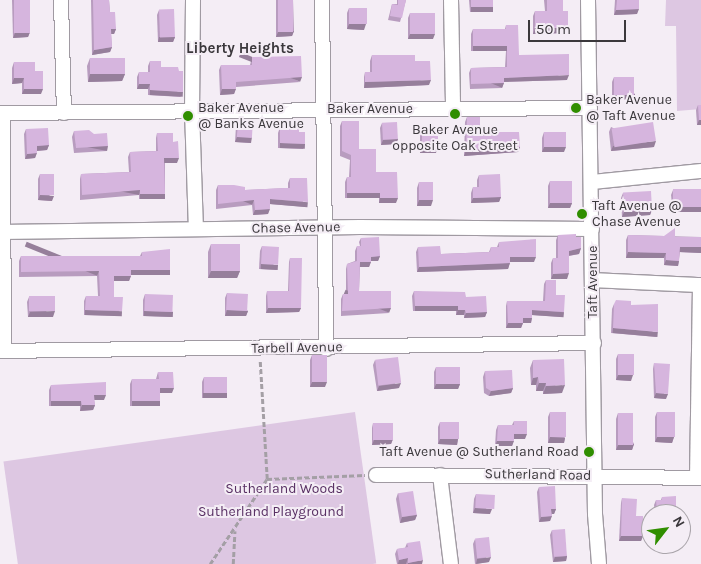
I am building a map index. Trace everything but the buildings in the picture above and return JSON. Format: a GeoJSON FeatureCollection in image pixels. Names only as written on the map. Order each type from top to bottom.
{"type":"FeatureCollection","features":[{"type":"Feature","properties":{"kind":"street"},"geometry":{"type":"LineString","coordinates":[[62,0],[64,112]]}},
{"type":"Feature","properties":{"kind":"street"},"geometry":{"type":"LineString","coordinates":[[193,0],[192,110],[196,229]]}},
{"type":"Feature","properties":{"kind":"street"},"geometry":{"type":"LineString","coordinates":[[322,0],[325,109],[326,349]]}},
{"type":"Feature","properties":{"kind":"street"},"geometry":{"type":"LineString","coordinates":[[452,0],[453,108]]}},
{"type":"Feature","properties":{"kind":"street","name":"Taft Avenue"},"geometry":{"type":"LineString","coordinates":[[588,0],[595,476],[599,564]]}},
{"type":"Feature","properties":{"kind":"street","name":"Baker Avenue"},"geometry":{"type":"LineString","coordinates":[[2,113],[590,108]]}},
{"type":"Feature","properties":{"kind":"street"},"geometry":{"type":"LineString","coordinates":[[2,113],[2,350]]}},
{"type":"Feature","properties":{"kind":"street"},"geometry":{"type":"LineString","coordinates":[[592,182],[701,171]]}},
{"type":"Feature","properties":{"kind":"street","name":"Chase Avenue"},"geometry":{"type":"LineString","coordinates":[[2,232],[326,228],[592,229]]}},
{"type":"Feature","properties":{"kind":"street"},"geometry":{"type":"LineString","coordinates":[[593,280],[701,285],[699,478]]}},
{"type":"Feature","properties":{"kind":"street","name":"Tarbell Avenue"},"geometry":{"type":"LineString","coordinates":[[2,350],[326,349],[594,343]]}},
{"type":"Feature","properties":{"kind":"street","name":"Sutherland Road"},"geometry":{"type":"LineString","coordinates":[[376,475],[699,478]]}},
{"type":"Feature","properties":{"kind":"street"},"geometry":{"type":"LineString","coordinates":[[440,475],[451,564]]}},
{"type":"Feature","properties":{"kind":"path"},"geometry":{"type":"LineString","coordinates":[[210,564],[267,479],[260,349]]}},
{"type":"Feature","properties":{"kind":"path"},"geometry":{"type":"LineString","coordinates":[[267,479],[376,475]]}},
{"type":"Feature","properties":{"kind":"path"},"geometry":{"type":"LineString","coordinates":[[233,564],[235,529]]}},
{"type":"Feature","properties":{"kind":"green space"},"geometry":{"type":"Polygon","coordinates":[[[666,0],[701,0],[701,109],[677,111],[676,26],[665,26],[666,0]]]}},
{"type":"Feature","properties":{"kind":"green space","name":"Sutherland Woods"},"geometry":{"type":"Polygon","coordinates":[[[355,412],[376,564],[18,564],[3,461],[355,412]]]}},
{"type":"Feature","properties":{"kind":"place","name":"Baker Avenue @ Taft Avenue"},"geometry":{"type":"Point","coordinates":[576,108]}},
{"type":"Feature","properties":{"kind":"place","name":"Baker Avenue opposite Oak Street"},"geometry":{"type":"Point","coordinates":[455,114]}},
{"type":"Feature","properties":{"kind":"place","name":"Baker Avenue @ Banks Avenue"},"geometry":{"type":"Point","coordinates":[188,116]}},
{"type":"Feature","properties":{"kind":"place","name":"Taft Avenue @ Chase Avenue"},"geometry":{"type":"Point","coordinates":[582,214]}},
{"type":"Feature","properties":{"kind":"place","name":"Taft Avenue @ Sutherland Road"},"geometry":{"type":"Point","coordinates":[589,452]}},
{"type":"Feature","properties":{"kind":"district","name":"Liberty Heights"},"geometry":{"type":"Point","coordinates":[240,49]}},
{"type":"Feature","properties":{"kind":"park label","name":"Sutherland Playground"},"geometry":{"type":"Point","coordinates":[271,512]}}]}
